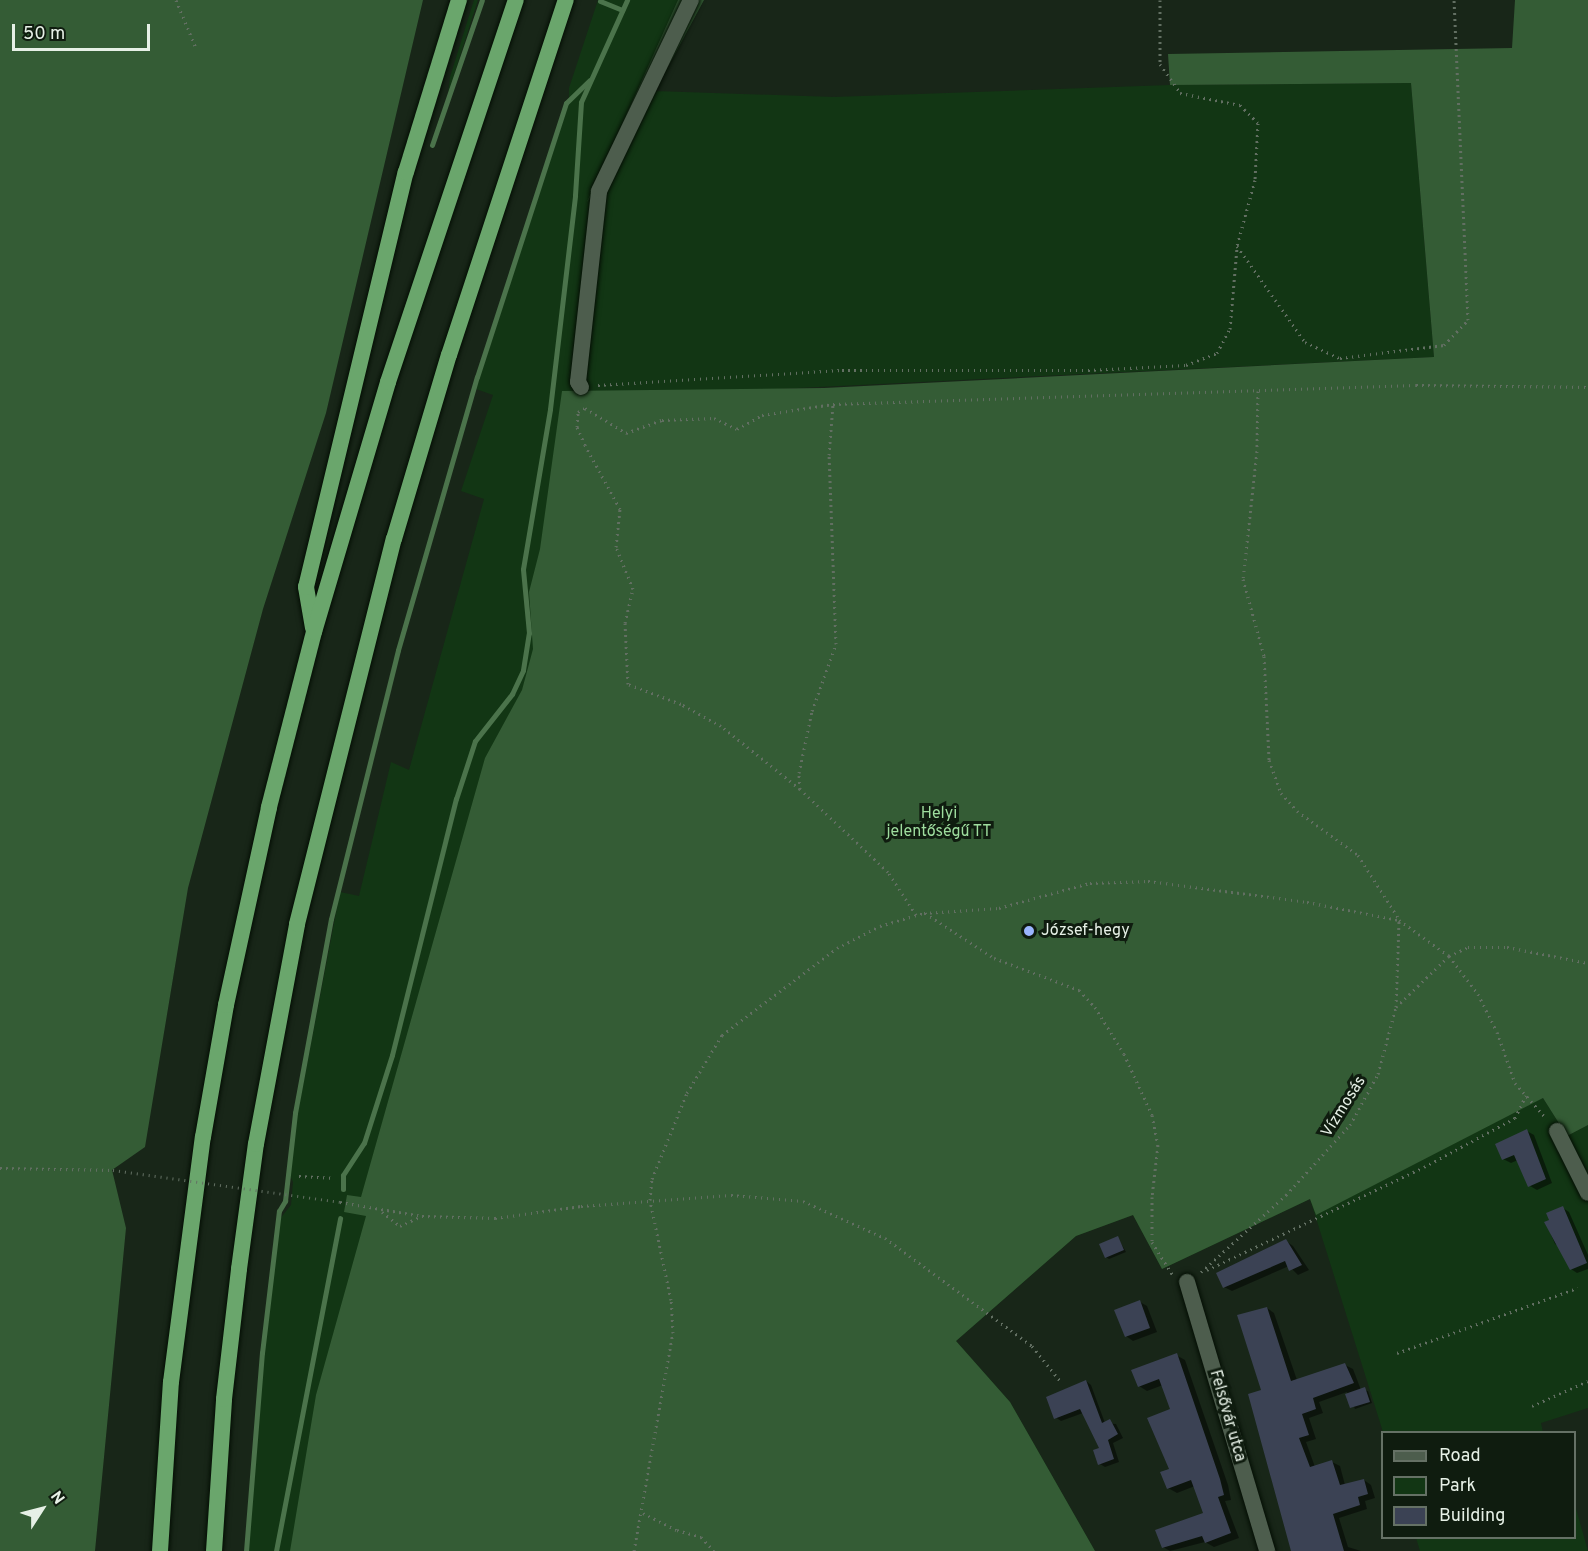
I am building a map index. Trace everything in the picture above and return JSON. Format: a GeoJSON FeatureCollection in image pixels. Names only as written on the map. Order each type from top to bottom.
{"type":"FeatureCollection","features":[{"type":"Feature","properties":{"kind":"highway"},"geometry":{"type":"LineString","coordinates":[[314,632],[306,587],[406,172],[459,0]]}},
{"type":"Feature","properties":{"kind":"highway"},"geometry":{"type":"LineString","coordinates":[[160,1551],[171,1382],[205,1126],[249,895],[314,632],[388,382],[516,0]]}},
{"type":"Feature","properties":{"kind":"highway"},"geometry":{"type":"LineString","coordinates":[[214,1551],[224,1399],[239,1269],[259,1122],[297,924],[397,528],[448,355],[566,0]]}},
{"type":"Feature","properties":{"kind":"street"},"geometry":{"type":"LineString","coordinates":[[581,387],[578,382],[599,190],[691,0]]}},
{"type":"Feature","properties":{"kind":"street"},"geometry":{"type":"LineString","coordinates":[[1557,1131],[1588,1193]]}},
{"type":"Feature","properties":{"kind":"street","name":"Felsővár utca"},"geometry":{"type":"LineString","coordinates":[[1187,1282],[1267,1551]]}},
{"type":"Feature","properties":{"kind":"path"},"geometry":{"type":"LineString","coordinates":[[176,0],[196,48]]}},
{"type":"Feature","properties":{"kind":"path"},"geometry":{"type":"LineString","coordinates":[[581,387],[842,370],[1088,370],[1186,365],[1217,353],[1230,329],[1237,246],[1255,180],[1258,123],[1240,105],[1180,93],[1160,64],[1160,0]]}},
{"type":"Feature","properties":{"kind":"path"},"geometry":{"type":"LineString","coordinates":[[1237,246],[1305,342],[1340,358],[1444,345],[1468,321],[1454,0]]}},
{"type":"Feature","properties":{"kind":"path"},"geometry":{"type":"LineString","coordinates":[[916,915],[888,872],[800,789],[721,726],[681,704],[628,684],[625,623],[633,589],[616,547],[620,509],[577,427],[578,412],[585,408],[626,433],[662,420],[714,418],[737,429],[762,415],[833,404],[1498,384],[1588,387]]}},
{"type":"Feature","properties":{"kind":"path"},"geometry":{"type":"LineString","coordinates":[[1258,391],[1257,451],[1243,579],[1264,656],[1269,760],[1281,793],[1297,811],[1358,855],[1399,920],[1449,956],[1478,994],[1497,1032],[1515,1083],[1557,1131]]}},
{"type":"Feature","properties":{"kind":"path"},"geometry":{"type":"LineString","coordinates":[[800,789],[799,773],[812,711],[836,644],[829,455],[833,404]]}},
{"type":"Feature","properties":{"kind":"path"},"geometry":{"type":"LineString","coordinates":[[634,1551],[643,1513],[674,1333],[671,1300],[650,1200],[651,1179],[687,1093],[722,1035],[837,948],[880,926],[924,913],[999,908],[1090,883],[1148,881],[1399,920]]}},
{"type":"Feature","properties":{"kind":"path"},"geometry":{"type":"LineString","coordinates":[[924,913],[994,958],[1071,986],[1095,1007],[1124,1054],[1152,1115],[1158,1145],[1152,1197],[1152,1242],[1170,1273],[1187,1282],[1236,1254],[1424,1167],[1515,1118],[1526,1095]]}},
{"type":"Feature","properties":{"kind":"path","name":"Vízmosás"},"geometry":{"type":"LineString","coordinates":[[1187,1282],[1286,1195],[1350,1125],[1378,1074],[1396,1007],[1399,920]]}},
{"type":"Feature","properties":{"kind":"path"},"geometry":{"type":"LineString","coordinates":[[1396,1007],[1449,956],[1468,947],[1487,945],[1588,963]]}},
{"type":"Feature","properties":{"kind":"path"},"geometry":{"type":"LineString","coordinates":[[0,1168],[113,1170],[422,1216],[495,1218],[650,1200],[731,1195],[803,1201],[885,1238],[1032,1346],[1061,1382]]}},
{"type":"Feature","properties":{"kind":"path"},"geometry":{"type":"LineString","coordinates":[[299,1176],[335,1178]]}},
{"type":"Feature","properties":{"kind":"path"},"geometry":{"type":"LineString","coordinates":[[381,1210],[400,1226],[422,1216]]}},
{"type":"Feature","properties":{"kind":"path"},"geometry":{"type":"LineString","coordinates":[[1397,1353],[1578,1288]]}},
{"type":"Feature","properties":{"kind":"path"},"geometry":{"type":"LineString","coordinates":[[1532,1406],[1588,1381]]}},
{"type":"Feature","properties":{"kind":"path"},"geometry":{"type":"LineString","coordinates":[[643,1513],[677,1530],[701,1537],[714,1551]]}},
{"type":"Feature","properties":{"kind":"green space"},"geometry":{"type":"Polygon","coordinates":[[[0,0],[423,0],[326,413],[263,609],[188,888],[145,1147],[112,1170],[126,1228],[95,1551],[0,1551],[0,0]]]}},
{"type":"Feature","properties":{"kind":"green space"},"geometry":{"type":"Polygon","coordinates":[[[474,0],[478,0],[448,94],[450,77],[474,0]]]}},
{"type":"Feature","properties":{"kind":"green space","name":"Helyi jelentőségű TT"},"geometry":{"type":"Polygon","coordinates":[[[598,0],[678,0],[590,196],[655,91],[834,97],[1170,85],[1411,83],[1434,357],[777,389],[1533,1102],[1543,1098],[1567,1136],[1588,1125],[1588,1408],[1541,1423],[1543,1431],[1383,1431],[1310,1199],[1162,1269],[1133,1215],[1076,1236],[956,1341],[1010,1402],[1095,1551],[248,1551],[255,1435],[279,1220],[291,1205],[293,1182],[287,1169],[340,892],[359,896],[391,762],[409,770],[484,499],[461,491],[493,395],[476,389],[569,103],[569,88],[598,0]]]}},
{"type":"Feature","properties":{"kind":"green space"},"geometry":{"type":"Polygon","coordinates":[[[678,0],[704,0],[655,91],[587,202],[678,0]]]}},
{"type":"Feature","properties":{"kind":"green space","name":"Helyi jelentőségű TT"},"geometry":{"type":"Polygon","coordinates":[[[1515,0],[1588,0],[1588,1125],[1567,1136],[1543,1098],[1316,1215],[1310,1199],[1162,1269],[1133,1215],[1076,1236],[956,1341],[1010,1402],[1095,1551],[290,1551],[316,1395],[366,1216],[344,1212],[347,1195],[361,1197],[485,758],[522,690],[533,649],[529,592],[540,549],[562,391],[824,388],[1434,357],[1411,83],[1170,85],[1168,54],[1512,48],[1515,0]]]}},
{"type":"Feature","properties":{"kind":"green space"},"geometry":{"type":"Polygon","coordinates":[[[1576,1509],[1588,1551],[1420,1551],[1416,1539],[1576,1539],[1576,1509]]]}},
{"type":"Feature","properties":{"kind":"building"},"geometry":{"type":"Polygon","coordinates":[[[1527,1129],[1546,1179],[1528,1187],[1514,1155],[1502,1160],[1495,1144],[1527,1129]]]}},
{"type":"Feature","properties":{"kind":"building"},"geometry":{"type":"Polygon","coordinates":[[[1563,1206],[1587,1263],[1570,1270],[1544,1222],[1549,1220],[1546,1213],[1563,1206]]]}},
{"type":"Feature","properties":{"kind":"building"},"geometry":{"type":"Polygon","coordinates":[[[1118,1236],[1124,1250],[1105,1258],[1099,1244],[1118,1236]]]}},
{"type":"Feature","properties":{"kind":"building"},"geometry":{"type":"Polygon","coordinates":[[[1286,1239],[1302,1265],[1289,1271],[1285,1261],[1223,1288],[1216,1273],[1286,1239]]]}},
{"type":"Feature","properties":{"kind":"building"},"geometry":{"type":"Polygon","coordinates":[[[1140,1300],[1150,1328],[1125,1337],[1114,1310],[1140,1300]]]}},
{"type":"Feature","properties":{"kind":"building"},"geometry":{"type":"Polygon","coordinates":[[[1267,1307],[1291,1381],[1345,1363],[1354,1383],[1313,1398],[1316,1409],[1302,1414],[1309,1435],[1299,1438],[1310,1467],[1332,1460],[1340,1485],[1364,1479],[1368,1494],[1358,1497],[1360,1505],[1333,1514],[1344,1551],[1291,1551],[1248,1394],[1261,1390],[1237,1315],[1267,1307]]]}},
{"type":"Feature","properties":{"kind":"building"},"geometry":{"type":"Polygon","coordinates":[[[1177,1353],[1220,1479],[1224,1495],[1218,1497],[1231,1533],[1205,1543],[1202,1536],[1162,1548],[1155,1530],[1203,1513],[1191,1480],[1167,1489],[1160,1472],[1169,1469],[1147,1418],[1170,1409],[1159,1379],[1138,1387],[1131,1370],[1177,1353]]]}},
{"type":"Feature","properties":{"kind":"building"},"geometry":{"type":"Polygon","coordinates":[[[1086,1380],[1102,1423],[1110,1419],[1118,1434],[1108,1440],[1114,1459],[1098,1465],[1093,1450],[1099,1448],[1080,1409],[1054,1419],[1046,1397],[1086,1380]]]}},
{"type":"Feature","properties":{"kind":"building"},"geometry":{"type":"Polygon","coordinates":[[[1365,1387],[1370,1402],[1350,1408],[1345,1394],[1365,1387]]]}},
{"type":"Feature","properties":{"kind":"waterway"},"geometry":{"type":"LineString","coordinates":[[432,145],[482,0]]}},
{"type":"Feature","properties":{"kind":"waterway"},"geometry":{"type":"LineString","coordinates":[[343,1189],[343,1175],[364,1143],[392,1055],[456,799],[475,741],[512,694],[523,670],[529,633],[523,569],[550,409],[575,195],[581,102],[627,0]]}},
{"type":"Feature","properties":{"kind":"waterway"},"geometry":{"type":"LineString","coordinates":[[600,1],[622,10]]}},
{"type":"Feature","properties":{"kind":"waterway"},"geometry":{"type":"LineString","coordinates":[[246,1551],[262,1353],[279,1211],[285,1201],[295,1113],[331,919],[398,650],[477,377],[566,103],[590,80]]}},
{"type":"Feature","properties":{"kind":"waterway"},"geometry":{"type":"LineString","coordinates":[[276,1551],[340,1218]]}},
{"type":"Feature","properties":{"kind":"place","name":"József-hegy"},"geometry":{"type":"Point","coordinates":[1029,931]}}]}
